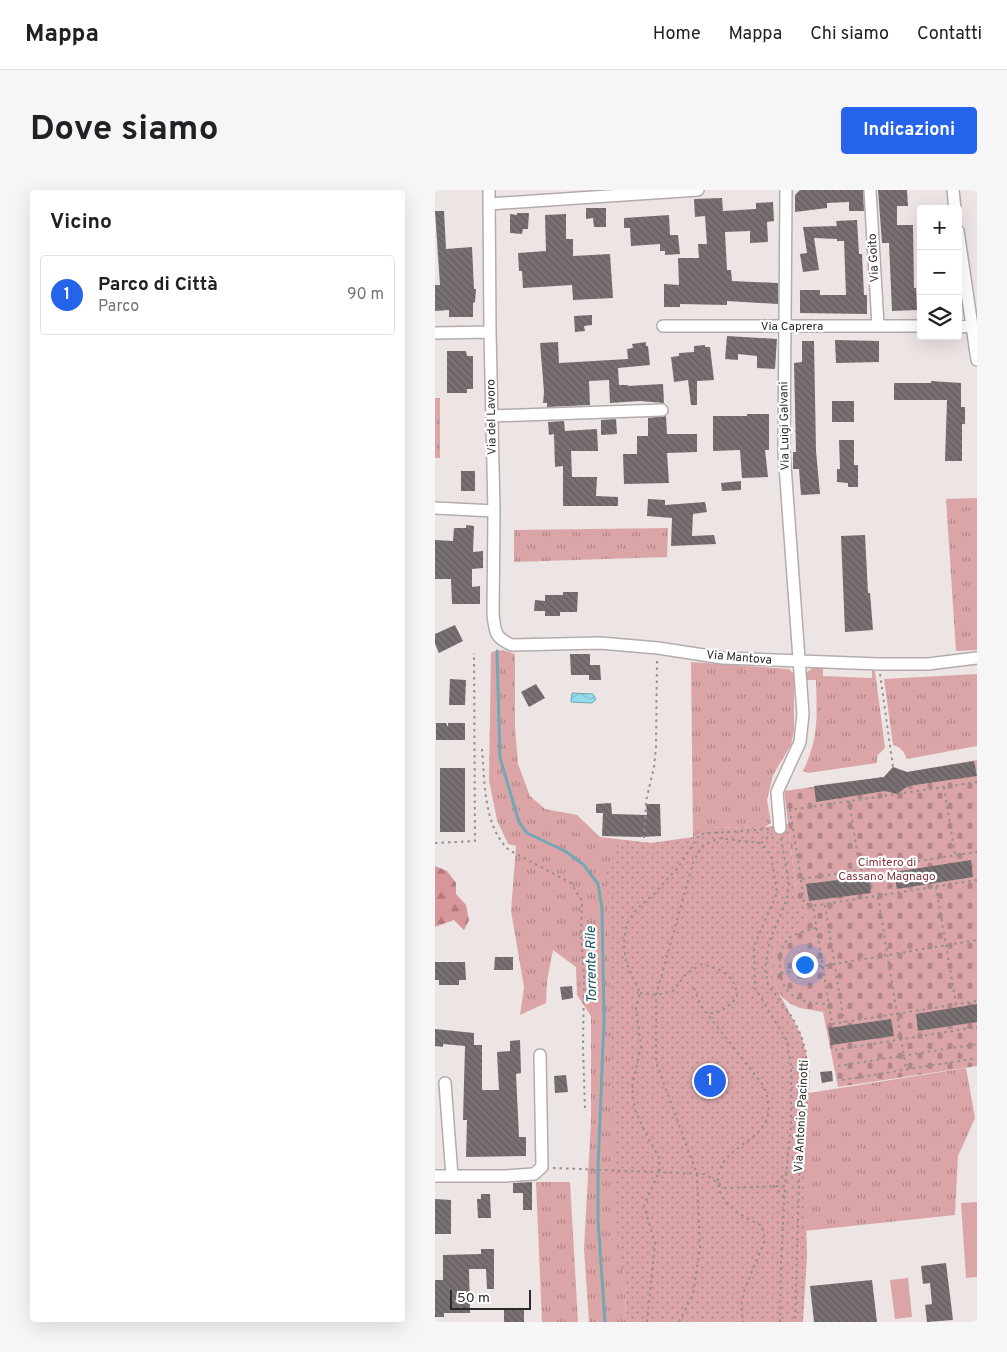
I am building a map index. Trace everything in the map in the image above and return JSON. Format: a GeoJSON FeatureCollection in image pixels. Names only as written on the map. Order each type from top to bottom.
{"type":"FeatureCollection","features":[{"type":"Feature","properties":{"kind":"street","name":"Via del Lavoro"},"geometry":{"type":"LineString","coordinates":[[489,190],[489,332],[494,511],[493,614],[495,631],[502,641]]}},
{"type":"Feature","properties":{"kind":"street"},"geometry":{"type":"LineString","coordinates":[[489,204],[699,190]]}},
{"type":"Feature","properties":{"kind":"street","name":"Via Luigi Galvani"},"geometry":{"type":"LineString","coordinates":[[786,190],[783,452],[798,662]]}},
{"type":"Feature","properties":{"kind":"street","name":"Via Goito"},"geometry":{"type":"LineString","coordinates":[[870,190],[878,325]]}},
{"type":"Feature","properties":{"kind":"street"},"geometry":{"type":"LineString","coordinates":[[953,190],[955,205]]}},
{"type":"Feature","properties":{"kind":"street"},"geometry":{"type":"LineString","coordinates":[[961,250],[977,360]]}},
{"type":"Feature","properties":{"kind":"street","name":"Via Caprera"},"geometry":{"type":"LineString","coordinates":[[663,326],[917,326]]}},
{"type":"Feature","properties":{"kind":"street"},"geometry":{"type":"LineString","coordinates":[[962,327],[971,326]]}},
{"type":"Feature","properties":{"kind":"street"},"geometry":{"type":"LineString","coordinates":[[435,333],[489,332]]}},
{"type":"Feature","properties":{"kind":"street"},"geometry":{"type":"LineString","coordinates":[[492,416],[662,410]]}},
{"type":"Feature","properties":{"kind":"street"},"geometry":{"type":"LineString","coordinates":[[435,508],[494,511]]}},
{"type":"Feature","properties":{"kind":"street","name":"Via Mantova"},"geometry":{"type":"LineString","coordinates":[[502,641],[512,645],[600,643],[658,648],[723,658],[798,662],[928,664],[977,658]]}},
{"type":"Feature","properties":{"kind":"street"},"geometry":{"type":"LineString","coordinates":[[779,828],[777,792],[800,742],[803,724],[801,675],[798,662]]}},
{"type":"Feature","properties":{"kind":"street"},"geometry":{"type":"LineString","coordinates":[[435,1176],[524,1175],[534,1174],[542,1168],[539,1055]]}},
{"type":"Feature","properties":{"kind":"street"},"geometry":{"type":"LineString","coordinates":[[445,1083],[452,1176]]}},
{"type":"Feature","properties":{"kind":"path"},"geometry":{"type":"LineString","coordinates":[[644,838],[646,800],[654,767],[656,747],[658,648]]}},
{"type":"Feature","properties":{"kind":"path"},"geometry":{"type":"LineString","coordinates":[[435,843],[475,841],[474,653]]}},
{"type":"Feature","properties":{"kind":"path"},"geometry":{"type":"LineString","coordinates":[[878,664],[893,767]]}},
{"type":"Feature","properties":{"kind":"path"},"geometry":{"type":"LineString","coordinates":[[482,749],[489,814],[501,842],[509,850],[571,884],[582,901],[585,1112]]}},
{"type":"Feature","properties":{"kind":"path"},"geometry":{"type":"LineString","coordinates":[[977,782],[790,810],[804,903],[813,906],[825,905],[977,880]]}},
{"type":"Feature","properties":{"kind":"path"},"geometry":{"type":"LineString","coordinates":[[944,787],[955,856]]}},
{"type":"Feature","properties":{"kind":"path"},"geometry":{"type":"LineString","coordinates":[[849,801],[860,870]]}},
{"type":"Feature","properties":{"kind":"path"},"geometry":{"type":"LineString","coordinates":[[761,843],[779,828]]}},
{"type":"Feature","properties":{"kind":"path"},"geometry":{"type":"LineString","coordinates":[[647,1322],[655,1243],[644,1206],[659,1172],[660,1159],[647,1138],[635,1110],[632,1087],[641,1046],[636,1009],[640,993],[626,962],[624,944],[626,925],[636,910],[655,893],[679,866],[699,834],[779,828]]}},
{"type":"Feature","properties":{"kind":"path","name":"Via Antonio Pacinotti"},"geometry":{"type":"LineString","coordinates":[[779,828],[789,884],[787,899],[770,940],[765,968],[767,985],[792,1017],[801,1035],[805,1053],[805,1080],[799,1148],[795,1322]]}},
{"type":"Feature","properties":{"kind":"path"},"geometry":{"type":"LineString","coordinates":[[679,1322],[693,1294],[700,1248],[697,1174],[656,1062],[657,994],[693,863],[701,847],[718,838],[761,843],[771,855],[777,893],[754,946],[755,988],[787,1041],[791,1066],[791,1126],[784,1198],[780,1322]]}},
{"type":"Feature","properties":{"kind":"path"},"geometry":{"type":"LineString","coordinates":[[801,879],[977,852]]}},
{"type":"Feature","properties":{"kind":"path"},"geometry":{"type":"LineString","coordinates":[[937,887],[956,1004]]}},
{"type":"Feature","properties":{"kind":"path"},"geometry":{"type":"LineString","coordinates":[[878,896],[906,1070]]}},
{"type":"Feature","properties":{"kind":"path"},"geometry":{"type":"LineString","coordinates":[[825,905],[844,1022]]}},
{"type":"Feature","properties":{"kind":"path"},"geometry":{"type":"LineString","coordinates":[[813,906],[832,1024],[977,1001]]}},
{"type":"Feature","properties":{"kind":"path"},"geometry":{"type":"LineString","coordinates":[[816,928],[801,932],[788,939],[782,948],[779,957],[783,984],[789,994],[799,999],[829,1004]]}},
{"type":"Feature","properties":{"kind":"path"},"geometry":{"type":"LineString","coordinates":[[781,972],[977,940]]}},
{"type":"Feature","properties":{"kind":"path"},"geometry":{"type":"LineString","coordinates":[[640,993],[657,994],[673,991],[686,974],[703,964],[717,968],[730,977],[737,986],[737,996],[729,1006],[720,1012],[707,1013]]}},
{"type":"Feature","properties":{"kind":"path"},"geometry":{"type":"LineString","coordinates":[[694,988],[701,1006],[763,1085],[769,1100],[768,1116],[760,1130],[723,1162],[718,1173],[719,1194],[736,1213],[762,1226],[765,1240],[744,1291],[741,1306],[743,1322]]}},
{"type":"Feature","properties":{"kind":"path"},"geometry":{"type":"LineString","coordinates":[[835,1050],[977,1027]]}},
{"type":"Feature","properties":{"kind":"path"},"geometry":{"type":"LineString","coordinates":[[838,1066],[977,1044]]}},
{"type":"Feature","properties":{"kind":"path"},"geometry":{"type":"LineString","coordinates":[[842,1080],[977,1058]]}},
{"type":"Feature","properties":{"kind":"path"},"geometry":{"type":"LineString","coordinates":[[542,1168],[705,1174],[725,1188],[785,1186]]}},
{"type":"Feature","properties":{"kind":"path"},"geometry":{"type":"LineString","coordinates":[[774,1186],[786,1172]]}},
{"type":"Feature","properties":{"kind":"path"},"geometry":{"type":"LineString","coordinates":[[774,1186],[784,1198]]}},
{"type":"Feature","properties":{"kind":"green space"},"geometry":{"type":"Polygon","coordinates":[[[435,398],[440,398],[440,458],[435,458],[435,398]]]}},
{"type":"Feature","properties":{"kind":"green space"},"geometry":{"type":"Polygon","coordinates":[[[977,498],[977,650],[956,651],[946,499],[977,498]]]}},
{"type":"Feature","properties":{"kind":"green space"},"geometry":{"type":"Polygon","coordinates":[[[668,528],[667,557],[514,562],[514,530],[668,528]]]}},
{"type":"Feature","properties":{"kind":"green space"},"geometry":{"type":"Polygon","coordinates":[[[503,650],[515,654],[515,728],[518,764],[530,796],[545,809],[577,815],[600,837],[651,843],[625,1288],[626,1322],[589,1322],[584,1249],[591,1121],[591,1016],[577,995],[576,967],[553,950],[547,981],[546,1003],[520,1015],[524,987],[511,911],[516,846],[508,844],[497,820],[489,780],[491,652],[503,650]]]}},
{"type":"Feature","properties":{"kind":"green space"},"geometry":{"type":"Polygon","coordinates":[[[691,662],[789,669],[794,674],[794,731],[791,745],[773,775],[767,800],[771,823],[765,827],[708,828],[693,837],[691,662]]]}},
{"type":"Feature","properties":{"kind":"green space"},"geometry":{"type":"Polygon","coordinates":[[[814,667],[823,668],[823,676],[872,678],[872,670],[875,671],[885,748],[877,756],[877,763],[808,773],[803,771],[812,748],[816,727],[816,680],[806,680],[807,672],[814,667]]]}},
{"type":"Feature","properties":{"kind":"green space"},"geometry":{"type":"Polygon","coordinates":[[[977,674],[977,746],[907,759],[898,747],[893,745],[884,679],[977,674]]]}},
{"type":"Feature","properties":{"kind":"green space","name":"Cimitero di Cassano Magnago"},"geometry":{"type":"Polygon","coordinates":[[[977,760],[977,1066],[838,1087],[823,1012],[800,1008],[783,998],[777,989],[771,971],[775,945],[798,905],[784,791],[884,777],[893,767],[907,772],[977,760]]]}},
{"type":"Feature","properties":{"kind":"green space"},"geometry":{"type":"Polygon","coordinates":[[[788,824],[798,905],[804,906],[804,919],[775,945],[771,971],[777,989],[801,1035],[810,1069],[804,1149],[807,1256],[803,1322],[626,1322],[625,1288],[615,1213],[607,869],[621,840],[651,843],[693,837],[698,830],[708,828],[765,827],[788,824]]]}},
{"type":"Feature","properties":{"kind":"green space"},"geometry":{"type":"Polygon","coordinates":[[[435,866],[447,871],[456,883],[456,894],[466,905],[469,920],[464,930],[454,920],[435,927],[435,866]]]}},
{"type":"Feature","properties":{"kind":"green space"},"geometry":{"type":"Polygon","coordinates":[[[966,1068],[975,1118],[958,1156],[955,1215],[804,1231],[804,1155],[809,1093],[966,1068]]]}},
{"type":"Feature","properties":{"kind":"green space"},"geometry":{"type":"Polygon","coordinates":[[[536,1182],[570,1182],[578,1322],[542,1322],[536,1182]]]}},
{"type":"Feature","properties":{"kind":"green space"},"geometry":{"type":"Polygon","coordinates":[[[977,1202],[977,1277],[966,1278],[961,1203],[977,1202]]]}},
{"type":"Feature","properties":{"kind":"green space"},"geometry":{"type":"Polygon","coordinates":[[[908,1278],[912,1317],[895,1319],[890,1280],[908,1278]]]}},
{"type":"Feature","properties":{"kind":"water"},"geometry":{"type":"Polygon","coordinates":[[[572,693],[593,694],[596,699],[592,703],[571,702],[572,693]]]}},
{"type":"Feature","properties":{"kind":"building"},"geometry":{"type":"Polygon","coordinates":[[[800,190],[863,190],[864,211],[849,211],[849,202],[827,203],[827,208],[795,212],[795,195],[800,190]]]}},
{"type":"Feature","properties":{"kind":"building"},"geometry":{"type":"Polygon","coordinates":[[[878,190],[907,190],[908,206],[897,206],[897,225],[913,225],[914,288],[916,288],[917,310],[892,311],[889,243],[882,243],[878,190]]]}},
{"type":"Feature","properties":{"kind":"building"},"geometry":{"type":"Polygon","coordinates":[[[722,198],[723,211],[756,209],[756,203],[773,202],[774,221],[767,222],[768,242],[750,243],[750,231],[725,232],[727,270],[731,270],[732,281],[778,283],[778,304],[727,301],[727,305],[680,304],[680,307],[664,307],[664,284],[679,285],[678,258],[699,258],[698,244],[707,244],[705,216],[695,217],[694,199],[722,198]]]}},
{"type":"Feature","properties":{"kind":"building"},"geometry":{"type":"Polygon","coordinates":[[[586,208],[606,208],[606,227],[594,227],[593,218],[586,219],[586,208]]]}},
{"type":"Feature","properties":{"kind":"building"},"geometry":{"type":"Polygon","coordinates":[[[435,211],[444,211],[446,249],[472,247],[474,289],[476,289],[473,317],[449,317],[449,310],[435,311],[435,285],[440,285],[435,211]]]}},
{"type":"Feature","properties":{"kind":"building"},"geometry":{"type":"Polygon","coordinates":[[[517,213],[529,213],[528,229],[523,229],[522,234],[510,233],[510,214],[517,215],[517,213]]]}},
{"type":"Feature","properties":{"kind":"building"},"geometry":{"type":"Polygon","coordinates":[[[566,214],[566,239],[573,239],[573,256],[610,254],[613,298],[573,300],[572,285],[523,288],[522,271],[519,271],[518,253],[546,251],[545,215],[566,214]]]}},
{"type":"Feature","properties":{"kind":"building"},"geometry":{"type":"Polygon","coordinates":[[[669,215],[670,235],[678,235],[680,254],[665,255],[665,251],[660,251],[660,244],[631,246],[630,228],[624,228],[624,218],[669,215]]]}},
{"type":"Feature","properties":{"kind":"building"},"geometry":{"type":"Polygon","coordinates":[[[857,220],[859,254],[862,254],[864,295],[867,295],[867,314],[800,313],[800,290],[820,290],[820,295],[846,295],[844,241],[814,238],[819,270],[803,272],[800,254],[807,253],[803,227],[837,226],[836,221],[857,220]]]}},
{"type":"Feature","properties":{"kind":"building"},"geometry":{"type":"Polygon","coordinates":[[[592,315],[592,325],[584,326],[585,331],[575,332],[574,316],[592,315]]]}},
{"type":"Feature","properties":{"kind":"building"},"geometry":{"type":"Polygon","coordinates":[[[727,336],[777,339],[775,369],[757,368],[757,356],[738,354],[738,360],[725,359],[727,336]]]}},
{"type":"Feature","properties":{"kind":"building"},"geometry":{"type":"Polygon","coordinates":[[[835,340],[879,341],[879,362],[836,363],[835,340]]]}},
{"type":"Feature","properties":{"kind":"building"},"geometry":{"type":"Polygon","coordinates":[[[802,341],[814,341],[816,451],[820,494],[801,495],[799,469],[793,469],[793,452],[796,452],[794,363],[802,362],[802,341]]]}},
{"type":"Feature","properties":{"kind":"building"},"geometry":{"type":"Polygon","coordinates":[[[558,342],[559,363],[628,359],[627,349],[633,348],[632,344],[646,342],[650,365],[618,368],[619,385],[663,384],[664,403],[640,401],[610,403],[609,380],[589,381],[590,405],[547,407],[547,403],[543,403],[544,392],[540,343],[558,342]]]}},
{"type":"Feature","properties":{"kind":"building"},"geometry":{"type":"Polygon","coordinates":[[[705,345],[705,347],[710,347],[714,380],[697,381],[697,405],[691,405],[688,380],[674,382],[671,357],[679,356],[679,353],[694,352],[694,346],[705,345]]]}},
{"type":"Feature","properties":{"kind":"building"},"geometry":{"type":"Polygon","coordinates":[[[447,351],[466,351],[467,356],[473,356],[473,389],[467,389],[467,393],[447,393],[447,351]]]}},
{"type":"Feature","properties":{"kind":"building"},"geometry":{"type":"Polygon","coordinates":[[[931,381],[961,383],[961,407],[965,407],[965,424],[962,424],[962,461],[945,461],[947,400],[894,400],[894,383],[931,383],[931,381]]]}},
{"type":"Feature","properties":{"kind":"building"},"geometry":{"type":"Polygon","coordinates":[[[832,401],[854,401],[854,422],[832,422],[832,401]]]}},
{"type":"Feature","properties":{"kind":"building"},"geometry":{"type":"Polygon","coordinates":[[[747,414],[769,414],[769,450],[765,450],[768,477],[742,478],[740,450],[713,451],[713,416],[747,416],[747,414]]]}},
{"type":"Feature","properties":{"kind":"building"},"geometry":{"type":"Polygon","coordinates":[[[666,416],[667,434],[697,434],[697,452],[667,453],[669,483],[624,484],[623,454],[637,454],[637,436],[648,436],[648,418],[666,416]]]}},
{"type":"Feature","properties":{"kind":"building"},"geometry":{"type":"Polygon","coordinates":[[[616,419],[617,434],[601,435],[601,420],[616,419]]]}},
{"type":"Feature","properties":{"kind":"building"},"geometry":{"type":"Polygon","coordinates":[[[564,421],[565,431],[597,429],[598,451],[571,451],[572,477],[597,477],[596,496],[618,497],[618,506],[563,506],[563,466],[555,467],[554,434],[549,435],[548,422],[564,421]]]}},
{"type":"Feature","properties":{"kind":"building"},"geometry":{"type":"Polygon","coordinates":[[[839,440],[854,440],[854,465],[858,465],[858,487],[848,487],[848,483],[837,482],[837,469],[840,469],[839,440]]]}},
{"type":"Feature","properties":{"kind":"building"},"geometry":{"type":"Polygon","coordinates":[[[461,471],[475,471],[475,491],[461,491],[461,471]]]}},
{"type":"Feature","properties":{"kind":"building"},"geometry":{"type":"Polygon","coordinates":[[[741,481],[741,490],[722,491],[721,483],[741,481]]]}},
{"type":"Feature","properties":{"kind":"building"},"geometry":{"type":"Polygon","coordinates":[[[648,499],[665,500],[665,505],[705,502],[707,512],[693,514],[692,536],[714,535],[716,544],[671,546],[672,518],[647,516],[648,499]]]}},
{"type":"Feature","properties":{"kind":"building"},"geometry":{"type":"Polygon","coordinates":[[[466,525],[474,526],[473,552],[483,551],[483,568],[472,569],[472,587],[480,586],[480,604],[452,604],[451,579],[435,579],[435,540],[453,541],[454,528],[466,528],[466,525]]]}},
{"type":"Feature","properties":{"kind":"building"},"geometry":{"type":"Polygon","coordinates":[[[865,535],[868,593],[870,593],[873,630],[845,632],[841,536],[865,535]]]}},
{"type":"Feature","properties":{"kind":"building"},"geometry":{"type":"Polygon","coordinates":[[[563,592],[578,592],[577,612],[560,612],[560,616],[545,616],[545,611],[534,611],[535,600],[545,601],[545,595],[563,595],[563,592]]]}},
{"type":"Feature","properties":{"kind":"building"},"geometry":{"type":"Polygon","coordinates":[[[455,625],[463,641],[439,653],[435,644],[435,634],[455,625]]]}},
{"type":"Feature","properties":{"kind":"building"},"geometry":{"type":"Polygon","coordinates":[[[570,654],[590,654],[590,665],[600,665],[601,680],[589,680],[589,675],[571,675],[570,654]]]}},
{"type":"Feature","properties":{"kind":"building"},"geometry":{"type":"Polygon","coordinates":[[[450,679],[466,680],[465,705],[449,705],[450,679]]]}},
{"type":"Feature","properties":{"kind":"building"},"geometry":{"type":"Polygon","coordinates":[[[536,684],[545,698],[529,707],[521,692],[536,684]]]}},
{"type":"Feature","properties":{"kind":"building"},"geometry":{"type":"Polygon","coordinates":[[[436,723],[446,723],[448,727],[448,723],[465,723],[465,740],[436,740],[436,723]]]}},
{"type":"Feature","properties":{"kind":"building"},"geometry":{"type":"Polygon","coordinates":[[[974,761],[977,776],[908,786],[897,794],[885,791],[816,802],[814,786],[884,777],[893,767],[907,772],[974,761]]]}},
{"type":"Feature","properties":{"kind":"building"},"geometry":{"type":"Polygon","coordinates":[[[440,768],[465,768],[465,832],[440,832],[440,768]]]}},
{"type":"Feature","properties":{"kind":"building"},"geometry":{"type":"Polygon","coordinates":[[[611,803],[612,814],[647,815],[646,804],[660,804],[661,836],[602,836],[603,813],[596,813],[596,804],[611,803]]]}},
{"type":"Feature","properties":{"kind":"building"},"geometry":{"type":"Polygon","coordinates":[[[971,860],[973,877],[897,889],[894,872],[971,860]]]}},
{"type":"Feature","properties":{"kind":"building"},"geometry":{"type":"Polygon","coordinates":[[[869,876],[871,893],[809,901],[806,884],[869,876]]]}},
{"type":"Feature","properties":{"kind":"building"},"geometry":{"type":"Polygon","coordinates":[[[495,957],[513,957],[513,970],[494,970],[495,957]]]}},
{"type":"Feature","properties":{"kind":"building"},"geometry":{"type":"Polygon","coordinates":[[[435,962],[465,962],[466,980],[459,980],[459,985],[439,985],[439,980],[435,980],[435,962]]]}},
{"type":"Feature","properties":{"kind":"building"},"geometry":{"type":"Polygon","coordinates":[[[572,986],[573,998],[562,1000],[560,987],[572,986]]]}},
{"type":"Feature","properties":{"kind":"building"},"geometry":{"type":"Polygon","coordinates":[[[977,1004],[977,1022],[918,1031],[916,1014],[977,1004]]]}},
{"type":"Feature","properties":{"kind":"building"},"geometry":{"type":"Polygon","coordinates":[[[891,1019],[894,1036],[831,1045],[828,1028],[891,1019]]]}},
{"type":"Feature","properties":{"kind":"building"},"geometry":{"type":"Polygon","coordinates":[[[435,1029],[474,1033],[474,1045],[482,1045],[482,1090],[499,1090],[497,1052],[510,1051],[510,1041],[520,1040],[521,1073],[516,1074],[519,1137],[526,1137],[526,1156],[466,1157],[467,1120],[463,1120],[465,1046],[443,1044],[443,1047],[435,1046],[435,1029]]]}},
{"type":"Feature","properties":{"kind":"building"},"geometry":{"type":"Polygon","coordinates":[[[832,1071],[833,1081],[822,1083],[820,1072],[832,1071]]]}},
{"type":"Feature","properties":{"kind":"building"},"geometry":{"type":"Polygon","coordinates":[[[566,1075],[568,1092],[555,1093],[554,1076],[566,1075]]]}},
{"type":"Feature","properties":{"kind":"building"},"geometry":{"type":"Polygon","coordinates":[[[532,1182],[532,1210],[523,1210],[523,1193],[513,1193],[513,1183],[532,1182]]]}},
{"type":"Feature","properties":{"kind":"building"},"geometry":{"type":"Polygon","coordinates":[[[481,1194],[490,1194],[491,1218],[478,1218],[477,1199],[481,1199],[481,1194]]]}},
{"type":"Feature","properties":{"kind":"building"},"geometry":{"type":"Polygon","coordinates":[[[435,1199],[451,1200],[451,1234],[435,1234],[435,1199]]]}},
{"type":"Feature","properties":{"kind":"building"},"geometry":{"type":"Polygon","coordinates":[[[481,1249],[494,1249],[494,1289],[487,1289],[486,1269],[469,1269],[470,1313],[444,1313],[444,1317],[435,1317],[435,1280],[443,1280],[443,1255],[481,1254],[481,1249]]]}},
{"type":"Feature","properties":{"kind":"building"},"geometry":{"type":"Polygon","coordinates":[[[946,1263],[953,1320],[927,1322],[925,1305],[932,1304],[930,1283],[923,1284],[921,1266],[946,1263]]]}},
{"type":"Feature","properties":{"kind":"building"},"geometry":{"type":"Polygon","coordinates":[[[872,1280],[877,1322],[814,1322],[810,1286],[872,1280]]]}},
{"type":"Feature","properties":{"kind":"building"},"geometry":{"type":"Polygon","coordinates":[[[504,1310],[524,1310],[524,1322],[504,1322],[504,1310]]]}},
{"type":"Feature","properties":{"kind":"waterway","name":"Torrente Rile"},"geometry":{"type":"LineString","coordinates":[[497,651],[500,758],[519,822],[527,833],[565,851],[584,865],[598,884],[602,908],[604,1020],[598,1168],[598,1220],[605,1322]]}},
{"type":"Feature","properties":{"kind":"place","name":"Parco di Città"},"geometry":{"type":"Point","coordinates":[710,1081]}}]}
